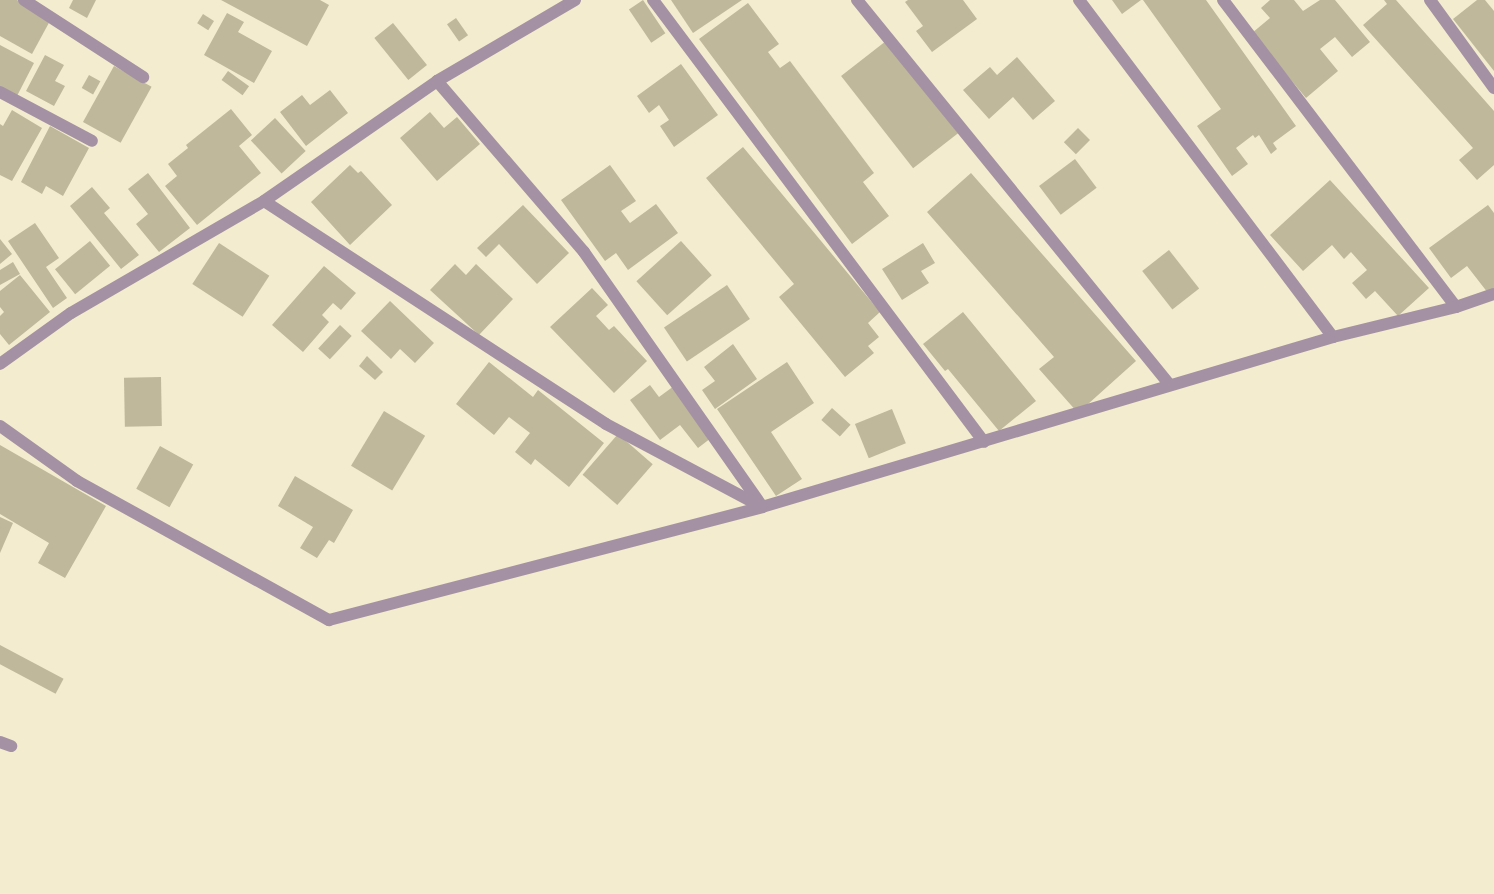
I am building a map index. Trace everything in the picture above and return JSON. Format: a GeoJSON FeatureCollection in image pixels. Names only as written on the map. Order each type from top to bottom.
{"type":"FeatureCollection","features":[{"type":"Feature","properties":{"kind":"street"},"geometry":{"type":"LineString","coordinates":[[24,0],[143,77]]}},
{"type":"Feature","properties":{"kind":"street"},"geometry":{"type":"LineString","coordinates":[[0,364],[71,313],[264,201],[437,81],[575,0]]}},
{"type":"Feature","properties":{"kind":"street"},"geometry":{"type":"LineString","coordinates":[[653,0],[984,442]]}},
{"type":"Feature","properties":{"kind":"street"},"geometry":{"type":"LineString","coordinates":[[858,0],[1170,386]]}},
{"type":"Feature","properties":{"kind":"street"},"geometry":{"type":"LineString","coordinates":[[1079,0],[1333,337]]}},
{"type":"Feature","properties":{"kind":"street"},"geometry":{"type":"LineString","coordinates":[[1223,0],[1456,307]]}},
{"type":"Feature","properties":{"kind":"street"},"geometry":{"type":"LineString","coordinates":[[1430,0],[1494,88]]}},
{"type":"Feature","properties":{"kind":"street"},"geometry":{"type":"LineString","coordinates":[[437,81],[584,252],[762,507]]}},
{"type":"Feature","properties":{"kind":"street"},"geometry":{"type":"LineString","coordinates":[[0,92],[92,141]]}},
{"type":"Feature","properties":{"kind":"street"},"geometry":{"type":"LineString","coordinates":[[264,201],[606,424],[762,507]]}},
{"type":"Feature","properties":{"kind":"street"},"geometry":{"type":"LineString","coordinates":[[0,426],[77,481],[329,620],[762,507],[1333,337],[1456,307],[1494,294]]}},
{"type":"Feature","properties":{"kind":"building"},"geometry":{"type":"Polygon","coordinates":[[[0,0],[17,0],[51,19],[32,54],[0,36],[0,0]]]}},
{"type":"Feature","properties":{"kind":"building"},"geometry":{"type":"Polygon","coordinates":[[[73,0],[96,0],[87,18],[69,8],[73,0]]]}},
{"type":"Feature","properties":{"kind":"building"},"geometry":{"type":"Polygon","coordinates":[[[221,0],[320,0],[329,5],[307,46],[221,0]]]}},
{"type":"Feature","properties":{"kind":"building"},"geometry":{"type":"Polygon","coordinates":[[[643,0],[665,33],[651,43],[629,10],[643,0]]]}},
{"type":"Feature","properties":{"kind":"building"},"geometry":{"type":"Polygon","coordinates":[[[671,0],[742,0],[693,33],[671,0]]]}},
{"type":"Feature","properties":{"kind":"building"},"geometry":{"type":"Polygon","coordinates":[[[908,0],[963,0],[977,19],[932,52],[916,31],[923,26],[905,2],[908,0]]]}},
{"type":"Feature","properties":{"kind":"building"},"geometry":{"type":"Polygon","coordinates":[[[1112,0],[1141,0],[1122,14],[1112,0]]]}},
{"type":"Feature","properties":{"kind":"building"},"geometry":{"type":"Polygon","coordinates":[[[1143,0],[1206,0],[1296,126],[1273,143],[1277,149],[1271,154],[1259,135],[1255,138],[1253,135],[1236,148],[1248,164],[1232,176],[1197,126],[1221,109],[1143,0]]]}},
{"type":"Feature","properties":{"kind":"building"},"geometry":{"type":"Polygon","coordinates":[[[1270,0],[1294,0],[1303,11],[1320,0],[1335,0],[1370,42],[1352,57],[1335,37],[1320,49],[1338,71],[1306,98],[1252,33],[1270,18],[1261,8],[1270,0]]]}},
{"type":"Feature","properties":{"kind":"building"},"geometry":{"type":"Polygon","coordinates":[[[1384,0],[1396,0],[1494,111],[1494,165],[1477,180],[1459,160],[1473,148],[1363,25],[1387,4],[1384,0]]]}},
{"type":"Feature","properties":{"kind":"building"},"geometry":{"type":"Polygon","coordinates":[[[1477,0],[1485,0],[1494,11],[1494,71],[1453,19],[1477,0]]]}},
{"type":"Feature","properties":{"kind":"building"},"geometry":{"type":"Polygon","coordinates":[[[748,3],[779,44],[768,52],[780,68],[790,61],[874,173],[863,182],[889,216],[852,244],[699,39],[748,3]]]}},
{"type":"Feature","properties":{"kind":"building"},"geometry":{"type":"Polygon","coordinates":[[[227,13],[244,22],[238,32],[272,51],[254,83],[204,55],[227,13]]]}},
{"type":"Feature","properties":{"kind":"building"},"geometry":{"type":"Polygon","coordinates":[[[203,14],[214,21],[208,30],[197,23],[203,14]]]}},
{"type":"Feature","properties":{"kind":"building"},"geometry":{"type":"Polygon","coordinates":[[[456,18],[468,35],[459,42],[447,24],[456,18]]]}},
{"type":"Feature","properties":{"kind":"building"},"geometry":{"type":"Polygon","coordinates":[[[393,23],[427,65],[408,80],[374,38],[393,23]]]}},
{"type":"Feature","properties":{"kind":"building"},"geometry":{"type":"Polygon","coordinates":[[[886,41],[958,133],[913,168],[841,76],[886,41]]]}},
{"type":"Feature","properties":{"kind":"building"},"geometry":{"type":"Polygon","coordinates":[[[0,45],[34,63],[17,96],[0,87],[0,45]]]}},
{"type":"Feature","properties":{"kind":"building"},"geometry":{"type":"Polygon","coordinates":[[[45,55],[64,65],[55,81],[65,86],[54,106],[26,91],[45,55]]]}},
{"type":"Feature","properties":{"kind":"building"},"geometry":{"type":"Polygon","coordinates":[[[1017,57],[1055,101],[1033,120],[1013,97],[989,119],[963,90],[990,67],[997,75],[1017,57]]]}},
{"type":"Feature","properties":{"kind":"building"},"geometry":{"type":"Polygon","coordinates":[[[681,64],[718,115],[674,147],[660,126],[669,120],[659,105],[649,113],[637,96],[681,64]]]}},
{"type":"Feature","properties":{"kind":"building"},"geometry":{"type":"Polygon","coordinates":[[[114,66],[152,87],[121,143],[83,122],[114,66]]]}},
{"type":"Feature","properties":{"kind":"building"},"geometry":{"type":"Polygon","coordinates":[[[228,71],[249,86],[243,95],[222,80],[228,71]]]}},
{"type":"Feature","properties":{"kind":"building"},"geometry":{"type":"Polygon","coordinates":[[[89,75],[100,81],[93,94],[82,88],[89,75]]]}},
{"type":"Feature","properties":{"kind":"building"},"geometry":{"type":"Polygon","coordinates":[[[330,90],[348,113],[306,146],[280,112],[302,95],[310,105],[330,90]]]}},
{"type":"Feature","properties":{"kind":"building"},"geometry":{"type":"Polygon","coordinates":[[[231,109],[252,135],[239,146],[261,173],[197,225],[165,186],[177,176],[168,164],[188,148],[186,145],[231,109]]]}},
{"type":"Feature","properties":{"kind":"building"},"geometry":{"type":"Polygon","coordinates":[[[12,110],[42,128],[12,181],[0,175],[0,124],[3,126],[12,110]]]}},
{"type":"Feature","properties":{"kind":"building"},"geometry":{"type":"Polygon","coordinates":[[[430,112],[444,128],[457,117],[480,144],[437,181],[400,138],[430,112]]]}},
{"type":"Feature","properties":{"kind":"building"},"geometry":{"type":"Polygon","coordinates":[[[275,118],[306,151],[282,173],[251,141],[275,118]]]}},
{"type":"Feature","properties":{"kind":"building"},"geometry":{"type":"Polygon","coordinates":[[[50,126],[89,148],[63,196],[46,186],[42,194],[21,182],[50,126]]]}},
{"type":"Feature","properties":{"kind":"building"},"geometry":{"type":"Polygon","coordinates":[[[1078,128],[1090,140],[1076,154],[1064,142],[1078,128]]]}},
{"type":"Feature","properties":{"kind":"building"},"geometry":{"type":"Polygon","coordinates":[[[743,147],[880,312],[868,323],[879,337],[868,346],[874,353],[845,377],[779,297],[794,284],[706,178],[743,147]]]}},
{"type":"Feature","properties":{"kind":"building"},"geometry":{"type":"Polygon","coordinates":[[[1075,159],[1097,188],[1061,215],[1039,186],[1075,159]]]}},
{"type":"Feature","properties":{"kind":"building"},"geometry":{"type":"Polygon","coordinates":[[[350,165],[358,173],[361,171],[392,205],[350,245],[311,202],[350,165]]]}},
{"type":"Feature","properties":{"kind":"building"},"geometry":{"type":"Polygon","coordinates":[[[610,165],[636,201],[621,211],[630,223],[656,204],[678,233],[628,270],[616,253],[605,261],[561,200],[610,165]]]}},
{"type":"Feature","properties":{"kind":"building"},"geometry":{"type":"Polygon","coordinates":[[[148,173],[190,228],[159,252],[136,224],[148,214],[128,189],[148,173]]]}},
{"type":"Feature","properties":{"kind":"building"},"geometry":{"type":"Polygon","coordinates":[[[971,173],[1136,361],[1078,413],[1039,369],[1054,357],[927,212],[971,173]]]}},
{"type":"Feature","properties":{"kind":"building"},"geometry":{"type":"Polygon","coordinates":[[[1330,180],[1429,288],[1398,316],[1375,291],[1366,299],[1352,283],[1367,270],[1351,252],[1344,259],[1332,245],[1303,271],[1270,235],[1330,180]]]}},
{"type":"Feature","properties":{"kind":"building"},"geometry":{"type":"Polygon","coordinates":[[[92,187],[110,208],[104,213],[139,255],[121,269],[70,206],[92,187]]]}},
{"type":"Feature","properties":{"kind":"building"},"geometry":{"type":"Polygon","coordinates":[[[523,205],[569,253],[537,284],[499,244],[486,257],[477,248],[523,205]]]}},
{"type":"Feature","properties":{"kind":"building"},"geometry":{"type":"Polygon","coordinates":[[[1488,205],[1494,213],[1494,288],[1488,293],[1467,266],[1451,278],[1429,248],[1488,205]]]}},
{"type":"Feature","properties":{"kind":"building"},"geometry":{"type":"Polygon","coordinates":[[[35,223],[59,258],[46,267],[67,298],[53,308],[8,241],[35,223]]]}},
{"type":"Feature","properties":{"kind":"building"},"geometry":{"type":"Polygon","coordinates":[[[0,239],[12,254],[0,264],[0,239]]]}},
{"type":"Feature","properties":{"kind":"building"},"geometry":{"type":"Polygon","coordinates":[[[90,241],[110,266],[75,294],[55,269],[90,241]]]}},
{"type":"Feature","properties":{"kind":"building"},"geometry":{"type":"Polygon","coordinates":[[[681,241],[712,275],[667,315],[636,281],[681,241]]]}},
{"type":"Feature","properties":{"kind":"building"},"geometry":{"type":"Polygon","coordinates":[[[219,243],[269,276],[243,317],[192,284],[219,243]]]}},
{"type":"Feature","properties":{"kind":"building"},"geometry":{"type":"Polygon","coordinates":[[[923,243],[935,263],[921,271],[929,283],[902,300],[882,269],[923,243]]]}},
{"type":"Feature","properties":{"kind":"building"},"geometry":{"type":"Polygon","coordinates":[[[1169,250],[1199,289],[1172,310],[1142,271],[1169,250]]]}},
{"type":"Feature","properties":{"kind":"building"},"geometry":{"type":"Polygon","coordinates":[[[13,262],[20,274],[0,285],[0,270],[13,262]]]}},
{"type":"Feature","properties":{"kind":"building"},"geometry":{"type":"Polygon","coordinates":[[[455,264],[466,275],[476,264],[513,299],[479,335],[430,290],[455,264]]]}},
{"type":"Feature","properties":{"kind":"building"},"geometry":{"type":"Polygon","coordinates":[[[324,266],[356,293],[341,310],[333,303],[322,315],[329,322],[303,352],[272,325],[324,266]]]}},
{"type":"Feature","properties":{"kind":"building"},"geometry":{"type":"Polygon","coordinates":[[[20,275],[50,312],[9,345],[0,334],[0,316],[4,312],[0,307],[0,291],[20,275]]]}},
{"type":"Feature","properties":{"kind":"building"},"geometry":{"type":"Polygon","coordinates":[[[727,285],[750,319],[687,361],[664,327],[727,285]]]}},
{"type":"Feature","properties":{"kind":"building"},"geometry":{"type":"Polygon","coordinates":[[[592,288],[608,305],[596,316],[609,330],[614,326],[647,361],[614,393],[550,327],[592,288]]]}},
{"type":"Feature","properties":{"kind":"building"},"geometry":{"type":"Polygon","coordinates":[[[390,301],[434,343],[415,363],[400,349],[391,359],[361,331],[390,301]]]}},
{"type":"Feature","properties":{"kind":"building"},"geometry":{"type":"Polygon","coordinates":[[[963,312],[1036,401],[999,431],[948,369],[945,371],[923,344],[963,312]]]}},
{"type":"Feature","properties":{"kind":"building"},"geometry":{"type":"Polygon","coordinates":[[[340,325],[352,336],[330,359],[318,348],[340,325]]]}},
{"type":"Feature","properties":{"kind":"building"},"geometry":{"type":"Polygon","coordinates":[[[733,344],[757,379],[715,409],[702,390],[715,381],[704,367],[733,344]]]}},
{"type":"Feature","properties":{"kind":"building"},"geometry":{"type":"Polygon","coordinates":[[[367,356],[383,372],[375,380],[359,366],[367,356]]]}},
{"type":"Feature","properties":{"kind":"building"},"geometry":{"type":"Polygon","coordinates":[[[489,362],[533,397],[538,390],[604,443],[569,487],[535,459],[531,465],[515,452],[530,433],[509,417],[494,435],[456,404],[489,362]]]}},
{"type":"Feature","properties":{"kind":"building"},"geometry":{"type":"Polygon","coordinates":[[[787,362],[814,403],[771,432],[802,479],[776,496],[717,409],[787,362]]]}},
{"type":"Feature","properties":{"kind":"building"},"geometry":{"type":"Polygon","coordinates":[[[161,377],[162,426],[125,427],[124,378],[161,377]]]}},
{"type":"Feature","properties":{"kind":"building"},"geometry":{"type":"Polygon","coordinates":[[[650,385],[659,397],[674,386],[711,438],[698,448],[680,425],[660,440],[630,400],[650,385]]]}},
{"type":"Feature","properties":{"kind":"building"},"geometry":{"type":"Polygon","coordinates":[[[832,408],[851,425],[840,437],[821,420],[832,408]]]}},
{"type":"Feature","properties":{"kind":"building"},"geometry":{"type":"Polygon","coordinates":[[[892,409],[906,443],[869,458],[855,424],[892,409]]]}},
{"type":"Feature","properties":{"kind":"building"},"geometry":{"type":"Polygon","coordinates":[[[384,411],[425,436],[392,491],[351,466],[384,411]]]}},
{"type":"Feature","properties":{"kind":"building"},"geometry":{"type":"Polygon","coordinates":[[[618,434],[653,464],[617,505],[583,475],[618,434]]]}},
{"type":"Feature","properties":{"kind":"building"},"geometry":{"type":"Polygon","coordinates":[[[0,445],[106,506],[65,578],[38,563],[49,543],[0,514],[0,445]]]}},
{"type":"Feature","properties":{"kind":"building"},"geometry":{"type":"Polygon","coordinates":[[[160,446],[193,464],[169,507],[136,489],[160,446]]]}},
{"type":"Feature","properties":{"kind":"building"},"geometry":{"type":"Polygon","coordinates":[[[295,476],[353,510],[334,543],[329,540],[317,558],[300,548],[313,527],[278,506],[295,476]]]}},
{"type":"Feature","properties":{"kind":"building"},"geometry":{"type":"Polygon","coordinates":[[[0,517],[13,523],[0,553],[0,517]]]}},
{"type":"Feature","properties":{"kind":"building"},"geometry":{"type":"Polygon","coordinates":[[[0,645],[64,679],[56,694],[0,664],[0,645]]]}}]}
